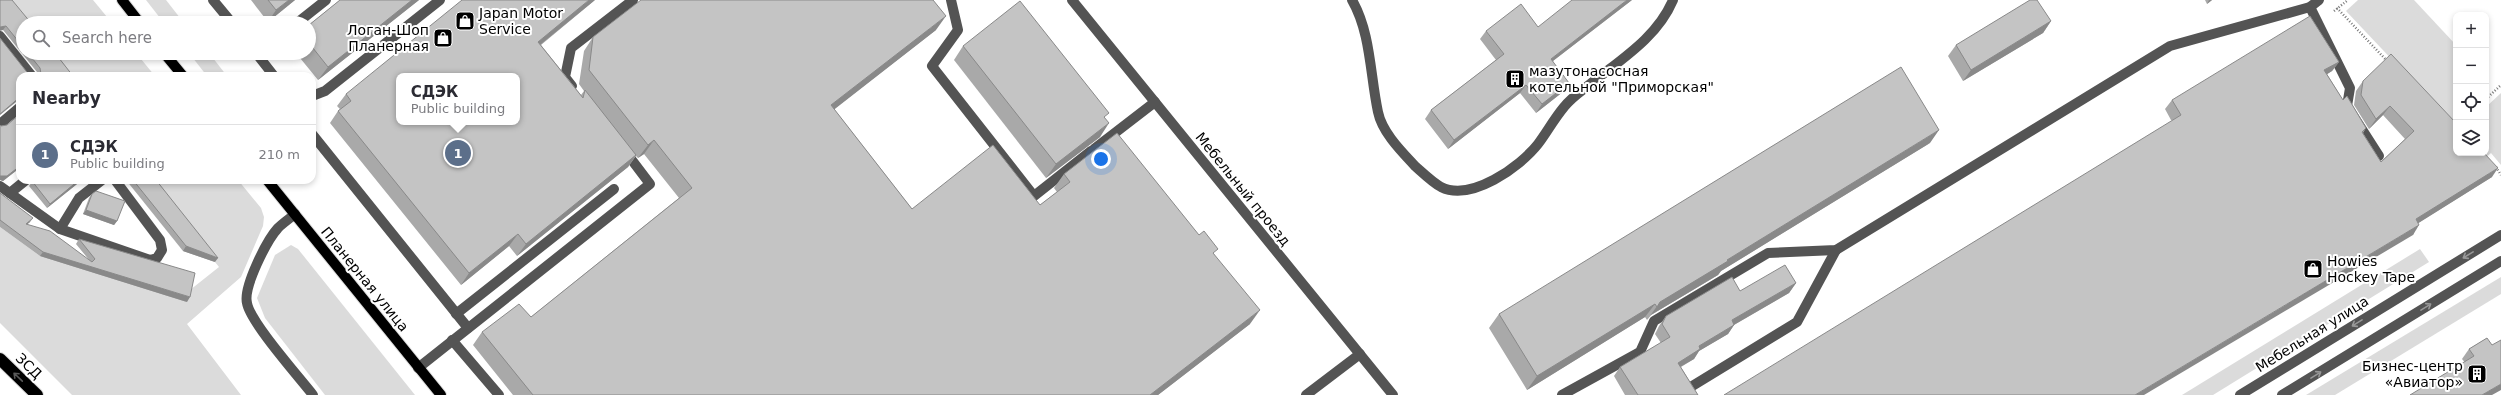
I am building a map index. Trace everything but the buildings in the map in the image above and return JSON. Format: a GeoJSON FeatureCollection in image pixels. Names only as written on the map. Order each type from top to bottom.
{"type":"FeatureCollection","features":[{"type":"Feature","properties":{"kind":"highway","name":"ЗСД"},"geometry":{"type":"LineString","coordinates":[[0,359],[37,395]]}},
{"type":"Feature","properties":{"kind":"main road"},"geometry":{"type":"LineString","coordinates":[[122,0],[135,16]]}},
{"type":"Feature","properties":{"kind":"main road"},"geometry":{"type":"LineString","coordinates":[[170,60],[180,72]]}},
{"type":"Feature","properties":{"kind":"main road","name":"Планерная улица"},"geometry":{"type":"LineString","coordinates":[[270,184],[441,395]]}},
{"type":"Feature","properties":{"kind":"street"},"geometry":{"type":"LineString","coordinates":[[213,0],[226,16]]}},
{"type":"Feature","properties":{"kind":"street"},"geometry":{"type":"LineString","coordinates":[[306,16],[326,0]]}},
{"type":"Feature","properties":{"kind":"street"},"geometry":{"type":"LineString","coordinates":[[316,94],[325,91],[440,0]]}},
{"type":"Feature","properties":{"kind":"street"},"geometry":{"type":"LineString","coordinates":[[580,95],[565,77],[571,48],[633,0]]}},
{"type":"Feature","properties":{"kind":"street"},"geometry":{"type":"LineString","coordinates":[[951,0],[958,30],[932,66],[1034,196],[1155,102]]}},
{"type":"Feature","properties":{"kind":"street","name":"Мебельный проезд"},"geometry":{"type":"LineString","coordinates":[[1072,0],[1393,395]]}},
{"type":"Feature","properties":{"kind":"street"},"geometry":{"type":"LineString","coordinates":[[1352,0],[1358,10],[1364,32],[1374,80],[1378,113],[1389,135],[1403,154],[1442,187],[1465,190],[1493,181],[1517,166],[1537,144],[1568,102],[1648,37],[1668,12],[1673,0]]}},
{"type":"Feature","properties":{"kind":"street"},"geometry":{"type":"LineString","coordinates":[[1562,395],[1640,352],[1654,321],[1768,253],[1836,250],[2170,46],[2310,7],[2320,0]]}},
{"type":"Feature","properties":{"kind":"street"},"geometry":{"type":"LineString","coordinates":[[2310,7],[2350,88],[2347,106],[2379,156]]}},
{"type":"Feature","properties":{"kind":"street"},"geometry":{"type":"LineString","coordinates":[[1,41],[16,58]]}},
{"type":"Feature","properties":{"kind":"street"},"geometry":{"type":"LineString","coordinates":[[18,60],[28,72]]}},
{"type":"Feature","properties":{"kind":"street"},"geometry":{"type":"LineString","coordinates":[[262,60],[271,72]]}},
{"type":"Feature","properties":{"kind":"street"},"geometry":{"type":"LineString","coordinates":[[0,124],[16,110]]}},
{"type":"Feature","properties":{"kind":"street"},"geometry":{"type":"LineString","coordinates":[[316,139],[468,328]]}},
{"type":"Feature","properties":{"kind":"street"},"geometry":{"type":"LineString","coordinates":[[418,368],[650,184],[618,143]]}},
{"type":"Feature","properties":{"kind":"street"},"geometry":{"type":"LineString","coordinates":[[10,193],[21,184]]}},
{"type":"Feature","properties":{"kind":"street"},"geometry":{"type":"LineString","coordinates":[[60,229],[79,198],[97,184]]}},
{"type":"Feature","properties":{"kind":"street"},"geometry":{"type":"LineString","coordinates":[[0,186],[60,229],[150,260],[157,258],[162,250],[160,240],[118,184]]}},
{"type":"Feature","properties":{"kind":"street"},"geometry":{"type":"LineString","coordinates":[[456,314],[614,189]]}},
{"type":"Feature","properties":{"kind":"street"},"geometry":{"type":"LineString","coordinates":[[294,214],[278,228],[266,246],[248,287],[246,303],[255,320],[313,395]]}},
{"type":"Feature","properties":{"kind":"street","name":"Мебельная улица"},"geometry":{"type":"LineString","coordinates":[[2240,395],[2501,235]]}},
{"type":"Feature","properties":{"kind":"street"},"geometry":{"type":"LineString","coordinates":[[1689,388],[1797,322],[1836,250]]}},
{"type":"Feature","properties":{"kind":"street"},"geometry":{"type":"LineString","coordinates":[[2282,395],[2501,261]]}},
{"type":"Feature","properties":{"kind":"street"},"geometry":{"type":"LineString","coordinates":[[452,340],[499,395]]}},
{"type":"Feature","properties":{"kind":"street"},"geometry":{"type":"LineString","coordinates":[[1306,395],[1360,354]]}},
{"type":"Feature","properties":{"kind":"path"},"geometry":{"type":"LineString","coordinates":[[2334,11],[2348,0]]}},
{"type":"Feature","properties":{"kind":"path"},"geometry":{"type":"LineString","coordinates":[[2338,8],[2392,66]]}},
{"type":"Feature","properties":{"kind":"path"},"geometry":{"type":"LineString","coordinates":[[2489,96],[2501,85]]}},
{"type":"Feature","properties":{"kind":"path"},"geometry":{"type":"LineString","coordinates":[[2492,163],[2501,175]]}},
{"type":"Feature","properties":{"kind":"shaded area"},"geometry":{"type":"Polygon","coordinates":[[[6,0],[93,0],[106,16],[19,16],[6,0]]]}},
{"type":"Feature","properties":{"kind":"shaded area"},"geometry":{"type":"Polygon","coordinates":[[[146,0],[166,0],[179,16],[159,16],[146,0]]]}},
{"type":"Feature","properties":{"kind":"shaded area"},"geometry":{"type":"Polygon","coordinates":[[[2358,0],[2414,0],[2453,42],[2452,123],[2346,11],[2358,0]]]}},
{"type":"Feature","properties":{"kind":"shaded area"},"geometry":{"type":"Polygon","coordinates":[[[53,60],[142,60],[152,72],[63,72],[53,60]]]}},
{"type":"Feature","properties":{"kind":"shaded area"},"geometry":{"type":"Polygon","coordinates":[[[194,60],[214,60],[224,72],[204,72],[194,60]]]}},
{"type":"Feature","properties":{"kind":"shaded area"},"geometry":{"type":"Polygon","coordinates":[[[2501,93],[2501,165],[2491,153],[2489,155],[2489,104],[2501,93]]]}},
{"type":"Feature","properties":{"kind":"shaded area"},"geometry":{"type":"Polygon","coordinates":[[[152,184],[241,184],[261,208],[264,217],[263,226],[241,277],[187,324],[241,395],[72,395],[0,323],[0,227],[40,256],[190,290],[219,267],[152,184]]]}},
{"type":"Feature","properties":{"kind":"shaded area"},"geometry":{"type":"Polygon","coordinates":[[[291,245],[298,249],[415,395],[325,395],[265,318],[257,298],[275,255],[291,245]]]}},
{"type":"Feature","properties":{"kind":"shaded area"},"geometry":{"type":"Polygon","coordinates":[[[2420,249],[2429,262],[2213,395],[2182,395],[2420,249]]]}},
{"type":"Feature","properties":{"kind":"shaded area"},"geometry":{"type":"Polygon","coordinates":[[[2501,277],[2501,294],[2335,395],[2306,395],[2501,277]]]}},
{"type":"Feature","properties":{"kind":"place","name":"Japan Motor Service"},"geometry":{"type":"Point","coordinates":[465,21]}},
{"type":"Feature","properties":{"kind":"place","name":"Логан-Шоп Планерная"},"geometry":{"type":"Point","coordinates":[443,38]}},
{"type":"Feature","properties":{"kind":"place","name":"мазутонасосная котельной \"Приморская\""},"geometry":{"type":"Point","coordinates":[1515,79]}},
{"type":"Feature","properties":{"kind":"place","name":"СДЭК"},"geometry":{"type":"Point","coordinates":[458,153]}},
{"type":"Feature","properties":{"kind":"place","name":"Howies Hockey Tape"},"geometry":{"type":"Point","coordinates":[2313,269]}},
{"type":"Feature","properties":{"kind":"place","name":"Бизнес-центр «Авиатор»"},"geometry":{"type":"Point","coordinates":[2477,374]}}]}
